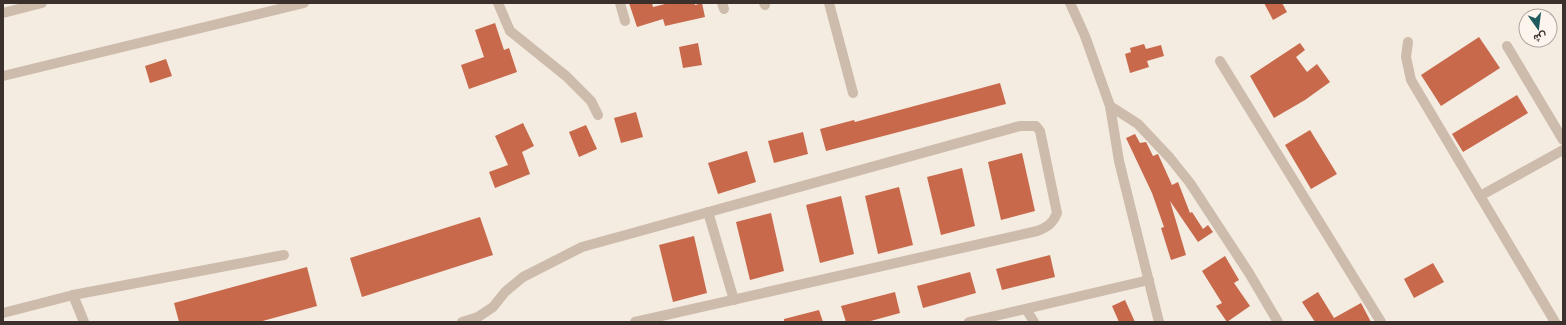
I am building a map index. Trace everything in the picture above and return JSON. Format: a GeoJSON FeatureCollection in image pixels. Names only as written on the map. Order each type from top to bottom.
{"type":"FeatureCollection","features":[{"type":"Feature","properties":{"kind":"street"},"geometry":{"type":"LineString","coordinates":[[3,14],[42,3]]}},
{"type":"Feature","properties":{"kind":"street"},"geometry":{"type":"LineString","coordinates":[[3,76],[304,3]]}},
{"type":"Feature","properties":{"kind":"street"},"geometry":{"type":"LineString","coordinates":[[498,3],[510,31],[566,76],[591,101],[598,114]]}},
{"type":"Feature","properties":{"kind":"street"},"geometry":{"type":"LineString","coordinates":[[620,3],[625,21]]}},
{"type":"Feature","properties":{"kind":"street"},"geometry":{"type":"LineString","coordinates":[[830,3],[853,92]]}},
{"type":"Feature","properties":{"kind":"street"},"geometry":{"type":"LineString","coordinates":[[1070,3],[1085,36],[1110,106],[1119,161],[1159,322]]}},
{"type":"Feature","properties":{"kind":"street"},"geometry":{"type":"LineString","coordinates":[[1408,42],[1406,57],[1411,80],[1555,322]]}},
{"type":"Feature","properties":{"kind":"street"},"geometry":{"type":"LineString","coordinates":[[1507,46],[1563,140]]}},
{"type":"Feature","properties":{"kind":"street"},"geometry":{"type":"LineString","coordinates":[[1220,61],[1381,322]]}},
{"type":"Feature","properties":{"kind":"street"},"geometry":{"type":"LineString","coordinates":[[1110,106],[1138,124],[1180,171],[1249,272],[1278,322]]}},
{"type":"Feature","properties":{"kind":"street"},"geometry":{"type":"LineString","coordinates":[[462,322],[478,317],[493,308],[505,292],[523,277],[582,247],[1020,126],[1036,126],[1040,130],[1057,213],[1054,221],[1048,227],[1038,231],[635,322]]}},
{"type":"Feature","properties":{"kind":"street"},"geometry":{"type":"LineString","coordinates":[[1480,196],[1563,150]]}},
{"type":"Feature","properties":{"kind":"street"},"geometry":{"type":"LineString","coordinates":[[708,212],[734,300]]}},
{"type":"Feature","properties":{"kind":"street"},"geometry":{"type":"LineString","coordinates":[[3,313],[73,295],[284,256]]}},
{"type":"Feature","properties":{"kind":"street"},"geometry":{"type":"LineString","coordinates":[[968,322],[1149,280]]}},
{"type":"Feature","properties":{"kind":"street"},"geometry":{"type":"LineString","coordinates":[[73,295],[84,322]]}},
{"type":"Feature","properties":{"kind":"street"},"geometry":{"type":"LineString","coordinates":[[1026,309],[1034,322]]}},
{"type":"Feature","properties":{"kind":"building"},"geometry":{"type":"Polygon","coordinates":[[[629,3],[652,3],[653,7],[669,3],[694,3],[695,5],[702,3],[705,17],[665,26],[663,19],[637,27],[629,3]]]}},
{"type":"Feature","properties":{"kind":"building"},"geometry":{"type":"Polygon","coordinates":[[[1264,3],[1282,3],[1287,12],[1273,20],[1264,3]]]}},
{"type":"Feature","properties":{"kind":"building"},"geometry":{"type":"Polygon","coordinates":[[[495,23],[504,50],[509,48],[517,72],[469,89],[461,65],[484,57],[475,30],[495,23]]]}},
{"type":"Feature","properties":{"kind":"building"},"geometry":{"type":"Polygon","coordinates":[[[1479,37],[1500,68],[1441,106],[1421,75],[1479,37]]]}},
{"type":"Feature","properties":{"kind":"building"},"geometry":{"type":"Polygon","coordinates":[[[698,43],[702,65],[683,68],[679,47],[698,43]]]}},
{"type":"Feature","properties":{"kind":"building"},"geometry":{"type":"Polygon","coordinates":[[[1300,43],[1305,50],[1296,57],[1307,72],[1317,64],[1330,82],[1305,100],[1274,118],[1250,76],[1300,43]]]}},
{"type":"Feature","properties":{"kind":"building"},"geometry":{"type":"Polygon","coordinates":[[[1144,44],[1146,49],[1161,45],[1164,56],[1147,61],[1149,67],[1130,73],[1125,54],[1131,52],[1130,48],[1144,44]]]}},
{"type":"Feature","properties":{"kind":"building"},"geometry":{"type":"Polygon","coordinates":[[[166,59],[172,76],[150,83],[145,66],[166,59]]]}},
{"type":"Feature","properties":{"kind":"building"},"geometry":{"type":"Polygon","coordinates":[[[1000,83],[1006,104],[826,151],[820,129],[854,120],[855,122],[1000,83]]]}},
{"type":"Feature","properties":{"kind":"building"},"geometry":{"type":"Polygon","coordinates":[[[1517,95],[1528,113],[1463,152],[1452,134],[1517,95]]]}},
{"type":"Feature","properties":{"kind":"building"},"geometry":{"type":"Polygon","coordinates":[[[636,112],[643,137],[621,143],[614,118],[636,112]]]}},
{"type":"Feature","properties":{"kind":"building"},"geometry":{"type":"Polygon","coordinates":[[[523,123],[534,146],[522,152],[530,174],[495,188],[489,172],[508,165],[495,136],[523,123]]]}},
{"type":"Feature","properties":{"kind":"building"},"geometry":{"type":"Polygon","coordinates":[[[586,125],[597,149],[579,157],[569,132],[586,125]]]}},
{"type":"Feature","properties":{"kind":"building"},"geometry":{"type":"Polygon","coordinates":[[[1310,130],[1337,174],[1311,189],[1285,145],[1310,130]]]}},
{"type":"Feature","properties":{"kind":"building"},"geometry":{"type":"Polygon","coordinates":[[[803,132],[808,154],[774,163],[768,141],[803,132]]]}},
{"type":"Feature","properties":{"kind":"building"},"geometry":{"type":"Polygon","coordinates":[[[1135,134],[1140,143],[1146,142],[1153,156],[1158,154],[1172,185],[1178,182],[1190,213],[1192,212],[1203,229],[1208,225],[1213,232],[1198,242],[1170,201],[1186,255],[1171,260],[1161,228],[1164,227],[1152,193],[1126,138],[1135,134]]]}},
{"type":"Feature","properties":{"kind":"building"},"geometry":{"type":"Polygon","coordinates":[[[747,151],[756,182],[718,194],[708,163],[747,151]]]}},
{"type":"Feature","properties":{"kind":"building"},"geometry":{"type":"Polygon","coordinates":[[[1022,153],[1035,211],[1001,220],[988,162],[1022,153]]]}},
{"type":"Feature","properties":{"kind":"building"},"geometry":{"type":"Polygon","coordinates":[[[962,168],[975,226],[941,235],[927,177],[962,168]]]}},
{"type":"Feature","properties":{"kind":"building"},"geometry":{"type":"Polygon","coordinates":[[[899,187],[913,245],[878,254],[865,196],[899,187]]]}},
{"type":"Feature","properties":{"kind":"building"},"geometry":{"type":"Polygon","coordinates":[[[841,196],[854,254],[820,263],[806,205],[841,196]]]}},
{"type":"Feature","properties":{"kind":"building"},"geometry":{"type":"Polygon","coordinates":[[[771,213],[784,271],[750,280],[736,222],[771,213]]]}},
{"type":"Feature","properties":{"kind":"building"},"geometry":{"type":"Polygon","coordinates":[[[480,217],[493,255],[362,297],[350,258],[480,217]]]}},
{"type":"Feature","properties":{"kind":"building"},"geometry":{"type":"Polygon","coordinates":[[[694,236],[707,293],[673,302],[659,245],[694,236]]]}},
{"type":"Feature","properties":{"kind":"building"},"geometry":{"type":"Polygon","coordinates":[[[1050,255],[1055,277],[1002,290],[996,269],[1050,255]]]}},
{"type":"Feature","properties":{"kind":"building"},"geometry":{"type":"Polygon","coordinates":[[[1225,256],[1239,280],[1234,283],[1250,306],[1227,322],[1216,306],[1222,303],[1202,271],[1225,256]]]}},
{"type":"Feature","properties":{"kind":"building"},"geometry":{"type":"Polygon","coordinates":[[[1433,263],[1444,282],[1414,298],[1404,279],[1433,263]]]}},
{"type":"Feature","properties":{"kind":"building"},"geometry":{"type":"Polygon","coordinates":[[[307,267],[317,306],[259,322],[179,322],[174,303],[307,267]]]}},
{"type":"Feature","properties":{"kind":"building"},"geometry":{"type":"Polygon","coordinates":[[[970,272],[976,293],[923,308],[917,286],[970,272]]]}},
{"type":"Feature","properties":{"kind":"building"},"geometry":{"type":"Polygon","coordinates":[[[895,292],[900,313],[867,322],[846,322],[841,306],[895,292]]]}},
{"type":"Feature","properties":{"kind":"building"},"geometry":{"type":"Polygon","coordinates":[[[1318,292],[1334,318],[1361,303],[1371,322],[1315,322],[1302,302],[1318,292]]]}},
{"type":"Feature","properties":{"kind":"building"},"geometry":{"type":"Polygon","coordinates":[[[1125,300],[1135,322],[1119,322],[1112,306],[1125,300]]]}},
{"type":"Feature","properties":{"kind":"building"},"geometry":{"type":"Polygon","coordinates":[[[819,310],[823,322],[784,322],[784,319],[819,310]]]}}]}
